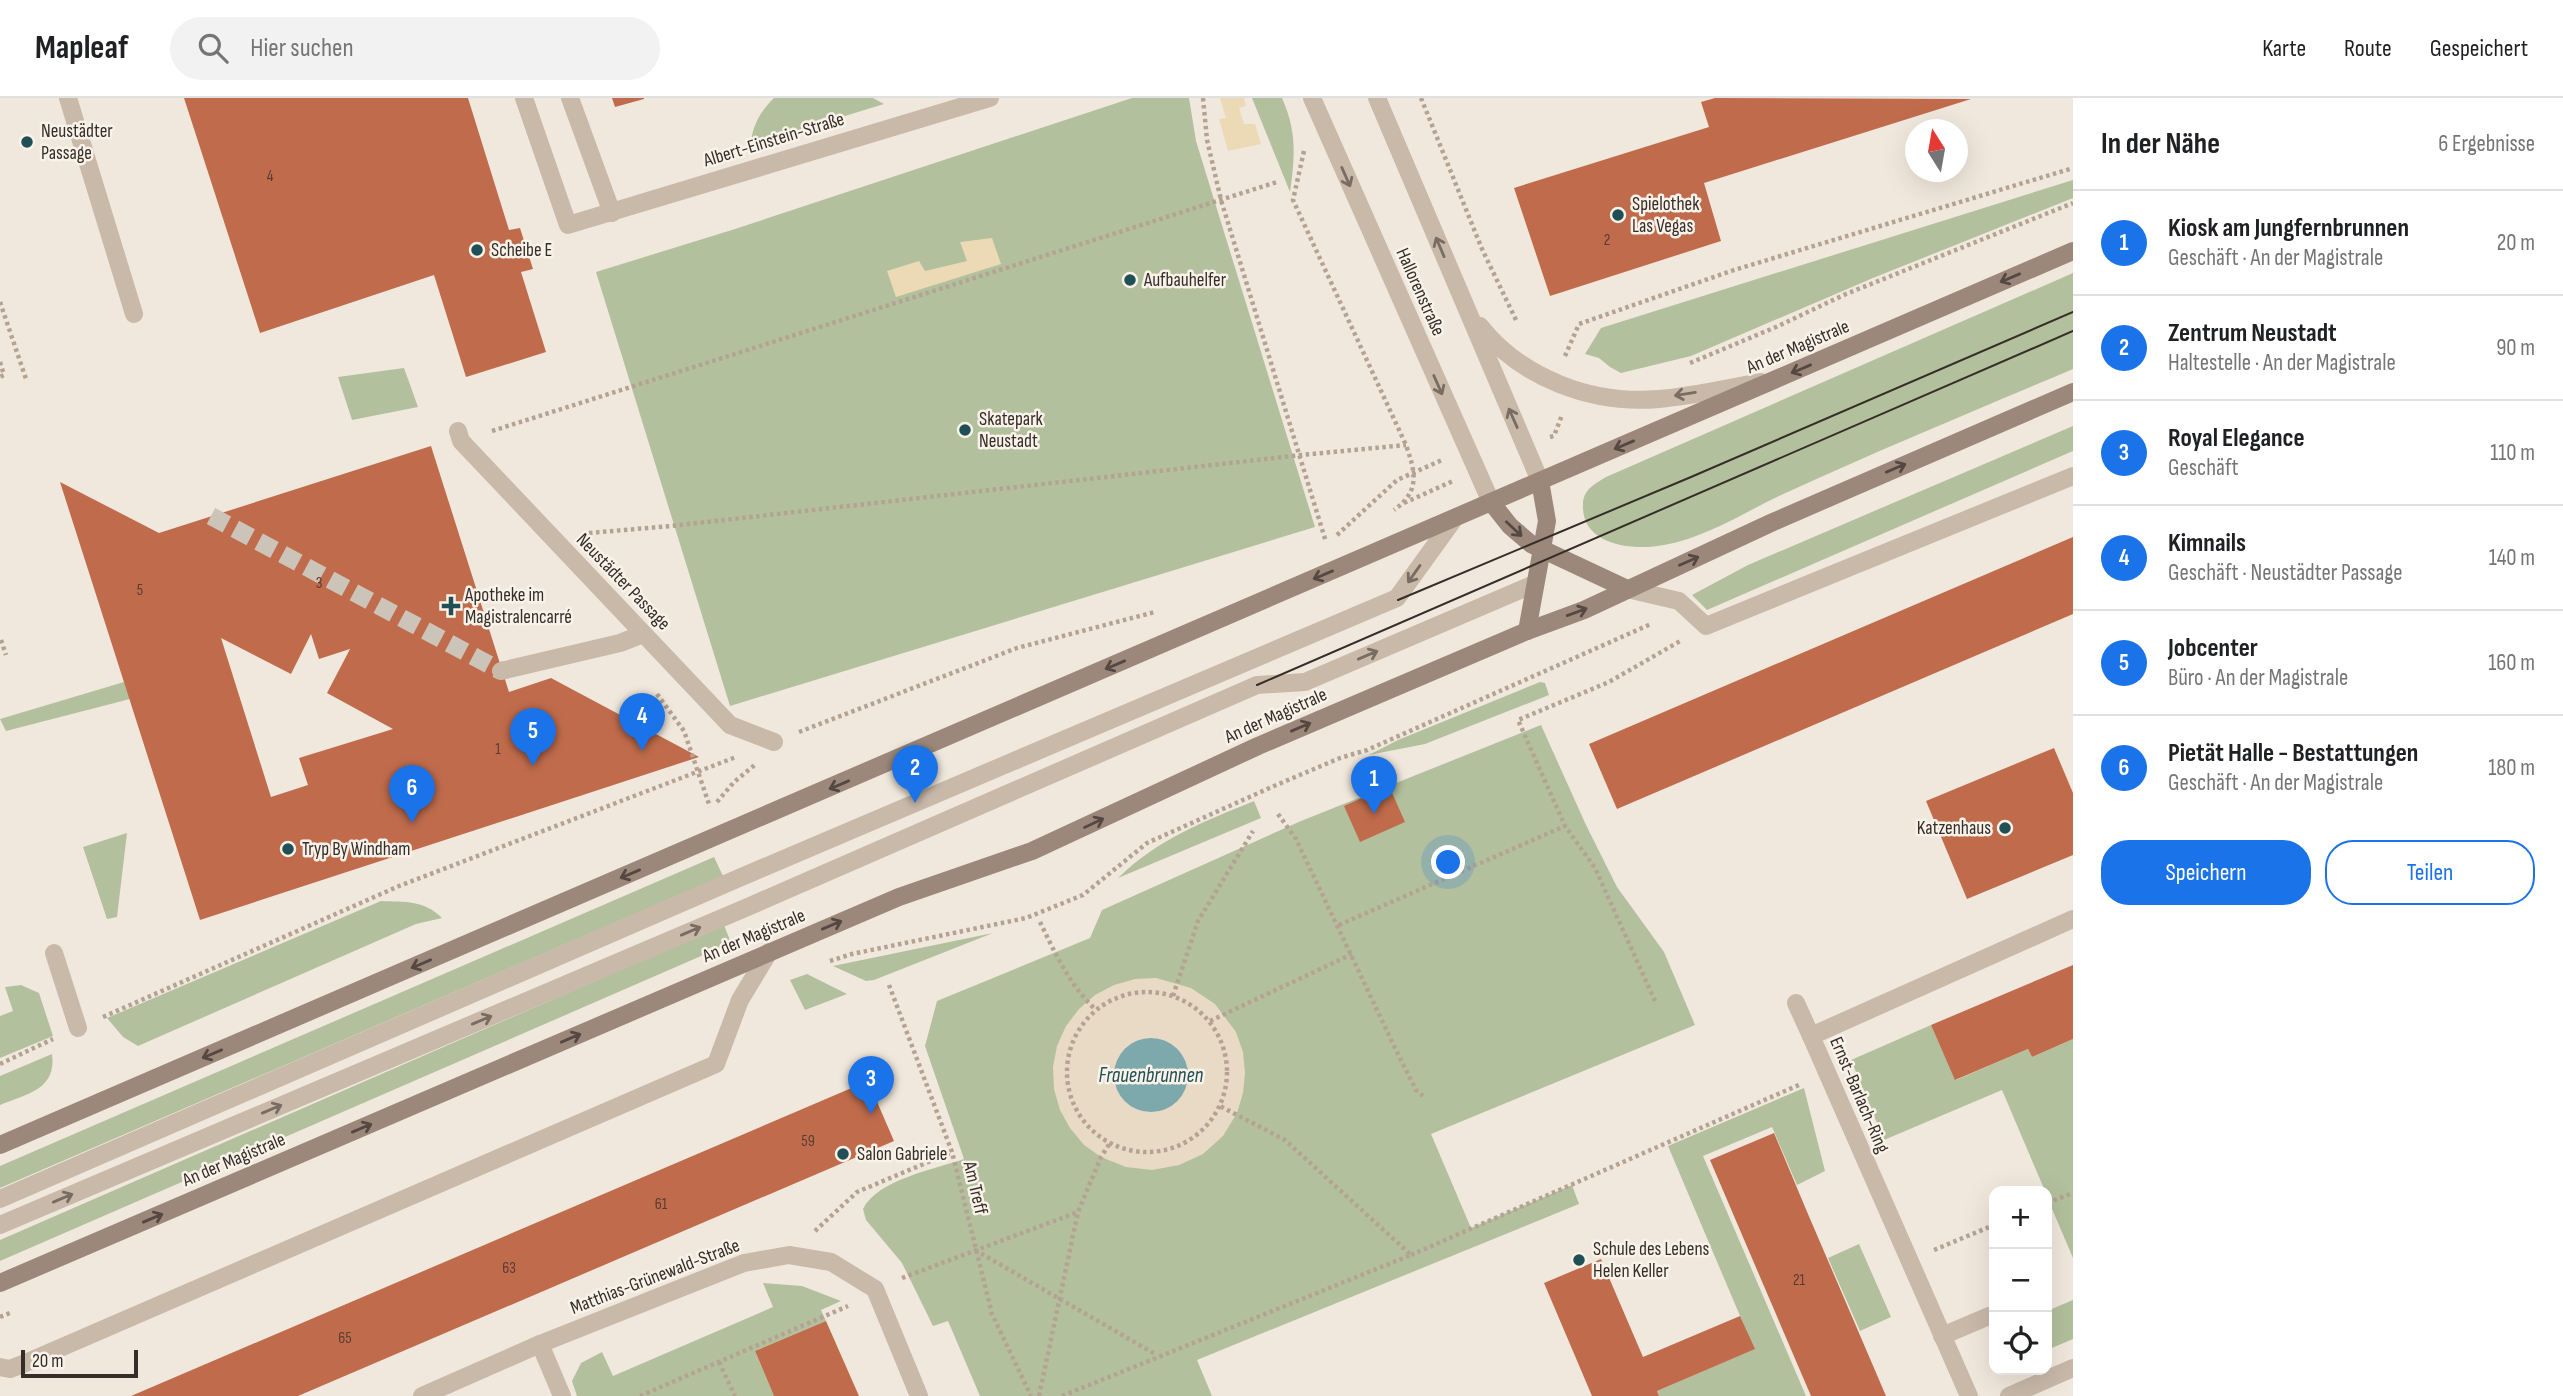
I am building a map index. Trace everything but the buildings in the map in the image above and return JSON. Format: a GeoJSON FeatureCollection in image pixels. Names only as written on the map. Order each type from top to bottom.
{"type":"FeatureCollection","features":[{"type":"Feature","properties":{"kind":"main road","name":"An der Magistrale"},"geometry":{"type":"LineString","coordinates":[[0,1145],[2073,251]]}},
{"type":"Feature","properties":{"kind":"main road","name":"An der Magistrale"},"geometry":{"type":"LineString","coordinates":[[0,1283],[899,897],[1032,851],[1258,746],[1527,631],[1584,610],[1874,477],[2073,392]]}},
{"type":"Feature","properties":{"kind":"main road"},"geometry":{"type":"LineString","coordinates":[[1527,631],[1547,521],[1540,481]]}},
{"type":"Feature","properties":{"kind":"main road"},"geometry":{"type":"LineString","coordinates":[[1491,502],[1510,526],[1543,550],[1627,589]]}},
{"type":"Feature","properties":{"kind":"street"},"geometry":{"type":"LineString","coordinates":[[68,98],[134,314]]}},
{"type":"Feature","properties":{"kind":"street","name":"Albert-Einstein-Straße"},"geometry":{"type":"LineString","coordinates":[[524,98],[568,225],[990,98]]}},
{"type":"Feature","properties":{"kind":"street"},"geometry":{"type":"LineString","coordinates":[[570,98],[612,213]]}},
{"type":"Feature","properties":{"kind":"street","name":"Hallorenstraße"},"geometry":{"type":"LineString","coordinates":[[1312,98],[1491,502]]}},
{"type":"Feature","properties":{"kind":"street","name":"Hallorenstraße"},"geometry":{"type":"LineString","coordinates":[[1377,98],[1540,481]]}},
{"type":"Feature","properties":{"kind":"street"},"geometry":{"type":"LineString","coordinates":[[1466,310],[1494,344],[1524,368],[1572,389],[1602,397],[1658,399],[1777,379]]}},
{"type":"Feature","properties":{"kind":"street","name":"Neustädter Passage"},"geometry":{"type":"LineString","coordinates":[[459,436],[730,725],[774,742]]}},
{"type":"Feature","properties":{"kind":"street"},"geometry":{"type":"LineString","coordinates":[[1627,589],[1679,601],[1706,626],[2073,476]]}},
{"type":"Feature","properties":{"kind":"street"},"geometry":{"type":"LineString","coordinates":[[0,1199],[752,873],[1397,598],[1454,519]]}},
{"type":"Feature","properties":{"kind":"street"},"geometry":{"type":"LineString","coordinates":[[0,1225],[750,906],[1257,685],[1305,682],[1534,584]]}},
{"type":"Feature","properties":{"kind":"street"},"geometry":{"type":"LineString","coordinates":[[752,873],[1398,600]]}},
{"type":"Feature","properties":{"kind":"street"},"geometry":{"type":"LineString","coordinates":[[501,671],[643,634]]}},
{"type":"Feature","properties":{"kind":"street","name":"Ernst-Barlach-Ring"},"geometry":{"type":"LineString","coordinates":[[1969,1396],[1811,1036],[2073,919]]}},
{"type":"Feature","properties":{"kind":"street"},"geometry":{"type":"LineString","coordinates":[[0,1367],[10,1369],[23,1364],[716,1064],[740,1000],[769,952]]}},
{"type":"Feature","properties":{"kind":"street"},"geometry":{"type":"LineString","coordinates":[[54,953],[78,1028]]}},
{"type":"Feature","properties":{"kind":"street"},"geometry":{"type":"LineString","coordinates":[[1796,1003],[1811,1036]]}},
{"type":"Feature","properties":{"kind":"street","name":"Matthias-Grünewald-Straße"},"geometry":{"type":"LineString","coordinates":[[422,1396],[540,1344],[744,1264],[789,1255],[831,1262],[875,1291]]}},
{"type":"Feature","properties":{"kind":"street"},"geometry":{"type":"LineString","coordinates":[[875,1291],[919,1396]]}},
{"type":"Feature","properties":{"kind":"street"},"geometry":{"type":"LineString","coordinates":[[1942,1336],[1989,1315]]}},
{"type":"Feature","properties":{"kind":"street"},"geometry":{"type":"LineString","coordinates":[[540,1344],[562,1396]]}},
{"type":"Feature","properties":{"kind":"street"},"geometry":{"type":"LineString","coordinates":[[2009,1396],[2073,1368]]}},
{"type":"Feature","properties":{"kind":"path"},"geometry":{"type":"LineString","coordinates":[[1203,98],[1208,140],[1221,200],[1327,544]]}},
{"type":"Feature","properties":{"kind":"path"},"geometry":{"type":"LineString","coordinates":[[1421,98],[1482,249],[1520,329]]}},
{"type":"Feature","properties":{"kind":"path"},"geometry":{"type":"LineString","coordinates":[[1579,324],[1734,270],[2073,168]]}},
{"type":"Feature","properties":{"kind":"path"},"geometry":{"type":"LineString","coordinates":[[459,436],[1277,182]]}},
{"type":"Feature","properties":{"kind":"path"},"geometry":{"type":"LineString","coordinates":[[1293,200],[1406,445],[1415,471],[1403,503],[1387,515]]}},
{"type":"Feature","properties":{"kind":"path"},"geometry":{"type":"LineString","coordinates":[[1682,367],[1846,295],[2073,203]]}},
{"type":"Feature","properties":{"kind":"path"},"geometry":{"type":"LineString","coordinates":[[0,302],[26,379]]}},
{"type":"Feature","properties":{"kind":"path"},"geometry":{"type":"LineString","coordinates":[[0,362],[2,376]]}},
{"type":"Feature","properties":{"kind":"path"},"geometry":{"type":"LineString","coordinates":[[550,536],[671,526],[1301,454],[1406,445]]}},
{"type":"Feature","properties":{"kind":"path"},"geometry":{"type":"LineString","coordinates":[[1315,549],[1348,535]]}},
{"type":"Feature","properties":{"kind":"path"},"geometry":{"type":"LineString","coordinates":[[0,1064],[399,886],[1017,648],[1160,610]]}},
{"type":"Feature","properties":{"kind":"path"},"geometry":{"type":"LineString","coordinates":[[1656,1001],[1595,868],[1565,826],[1518,720],[1609,682],[1706,626]]}},
{"type":"Feature","properties":{"kind":"path"},"geometry":{"type":"LineString","coordinates":[[1,640],[6,655]]}},
{"type":"Feature","properties":{"kind":"path"},"geometry":{"type":"LineString","coordinates":[[652,687],[684,730],[710,807]]}},
{"type":"Feature","properties":{"kind":"path"},"geometry":{"type":"LineString","coordinates":[[1278,814],[1296,839],[1416,1090],[1423,1096]]}},
{"type":"Feature","properties":{"kind":"path"},"geometry":{"type":"LineString","coordinates":[[1339,925],[1565,826]]}},
{"type":"Feature","properties":{"kind":"path"},"geometry":{"type":"LineString","coordinates":[[1173,996],[1198,921],[1253,831]]}},
{"type":"Feature","properties":{"kind":"path"},"geometry":{"type":"LineString","coordinates":[[1040,922],[1062,968],[1096,1010]]}},
{"type":"Feature","properties":{"kind":"path"},"geometry":{"type":"LineString","coordinates":[[1210,1021],[1352,954]]}},
{"type":"Feature","properties":{"kind":"path","name":"Am Treff"},"geometry":{"type":"LineString","coordinates":[[889,985],[952,1152],[992,1314],[1031,1396]]}},
{"type":"Feature","properties":{"kind":"path"},"geometry":{"type":"LineString","coordinates":[[1146,992],[1173,996],[1193,1006],[1210,1021],[1222,1040],[1227,1062],[1227,1085],[1220,1106],[1206,1127],[1186,1142],[1162,1150],[1137,1151],[1110,1143],[1091,1129],[1075,1107],[1067,1082],[1069,1055],[1079,1030],[1096,1010],[1120,996],[1146,992]]}},
{"type":"Feature","properties":{"kind":"path"},"geometry":{"type":"LineString","coordinates":[[1062,1396],[1411,1255],[1826,1073]]}},
{"type":"Feature","properties":{"kind":"path"},"geometry":{"type":"LineString","coordinates":[[1220,1106],[1285,1140],[1411,1255]]}},
{"type":"Feature","properties":{"kind":"path"},"geometry":{"type":"LineString","coordinates":[[1039,1396],[1078,1212],[1101,1157],[1110,1143]]}},
{"type":"Feature","properties":{"kind":"path"},"geometry":{"type":"LineString","coordinates":[[789,1255],[857,1192],[952,1152]]}},
{"type":"Feature","properties":{"kind":"path"},"geometry":{"type":"LineString","coordinates":[[2052,1201],[2073,1193]]}},
{"type":"Feature","properties":{"kind":"path"},"geometry":{"type":"LineString","coordinates":[[640,1396],[875,1291],[1078,1212]]}},
{"type":"Feature","properties":{"kind":"path"},"geometry":{"type":"LineString","coordinates":[[1908,1260],[1989,1227]]}},
{"type":"Feature","properties":{"kind":"path"},"geometry":{"type":"LineString","coordinates":[[975,1250],[1155,1354]]}},
{"type":"Feature","properties":{"kind":"path"},"geometry":{"type":"LineString","coordinates":[[719,1361],[735,1396]]}},
{"type":"Feature","properties":{"kind":"green space"},"geometry":{"type":"Polygon","coordinates":[[[774,98],[873,98],[884,104],[751,145],[758,120],[774,98]]]}},
{"type":"Feature","properties":{"kind":"green space"},"geometry":{"type":"Polygon","coordinates":[[[1132,98],[1189,98],[1196,141],[1315,527],[730,706],[596,272],[1132,98]]]}},
{"type":"Feature","properties":{"kind":"green space"},"geometry":{"type":"Polygon","coordinates":[[[1252,98],[1282,98],[1287,110],[1294,145],[1290,192],[1252,98]]]}},
{"type":"Feature","properties":{"kind":"green space"},"geometry":{"type":"Polygon","coordinates":[[[2073,180],[2073,198],[1873,278],[1691,356],[1621,373],[1599,358],[1585,354],[1601,328],[2073,180]]]}},
{"type":"Feature","properties":{"kind":"green space"},"geometry":{"type":"Polygon","coordinates":[[[2073,273],[2073,369],[1861,459],[1697,536],[1664,545],[1638,547],[1611,542],[1590,529],[1584,517],[1585,494],[1606,477],[2073,273]]]}},
{"type":"Feature","properties":{"kind":"green space"},"geometry":{"type":"Polygon","coordinates":[[[404,368],[418,407],[352,420],[338,377],[404,368]]]}},
{"type":"Feature","properties":{"kind":"green space"},"geometry":{"type":"Polygon","coordinates":[[[2073,426],[2073,451],[1707,610],[1692,595],[1748,565],[2073,426]]]}},
{"type":"Feature","properties":{"kind":"green space"},"geometry":{"type":"Polygon","coordinates":[[[124,682],[130,699],[6,731],[0,719],[124,682]]]}},
{"type":"Feature","properties":{"kind":"green space"},"geometry":{"type":"Polygon","coordinates":[[[1540,682],[1545,683],[1549,695],[1425,744],[1369,755],[1398,740],[1540,682]]]}},
{"type":"Feature","properties":{"kind":"green space"},"geometry":{"type":"Polygon","coordinates":[[[1541,725],[1617,887],[1664,952],[1695,1025],[1431,1134],[1471,1228],[1572,1185],[1579,1204],[1197,1360],[1212,1396],[980,1396],[948,1321],[933,1326],[902,1263],[866,1220],[863,1209],[870,1199],[893,1183],[964,1159],[925,1046],[937,1001],[1090,938],[1102,910],[1301,821],[1541,725]]]}},
{"type":"Feature","properties":{"kind":"green space"},"geometry":{"type":"Polygon","coordinates":[[[1254,801],[1261,818],[1118,878],[1165,842],[1199,824],[1254,801]]]}},
{"type":"Feature","properties":{"kind":"green space"},"geometry":{"type":"Polygon","coordinates":[[[127,833],[117,917],[107,919],[83,847],[127,833]]]}},
{"type":"Feature","properties":{"kind":"green space"},"geometry":{"type":"Polygon","coordinates":[[[714,857],[723,876],[0,1188],[0,1166],[714,857]]]}},
{"type":"Feature","properties":{"kind":"green space"},"geometry":{"type":"Polygon","coordinates":[[[381,901],[421,905],[442,918],[416,924],[138,1046],[123,1037],[107,1018],[381,901]]]}},
{"type":"Feature","properties":{"kind":"green space"},"geometry":{"type":"Polygon","coordinates":[[[724,925],[731,943],[0,1261],[0,1240],[724,925]]]}},
{"type":"Feature","properties":{"kind":"green space"},"geometry":{"type":"Polygon","coordinates":[[[993,933],[874,980],[866,981],[833,966],[993,933]]]}},
{"type":"Feature","properties":{"kind":"green space"},"geometry":{"type":"Polygon","coordinates":[[[807,974],[847,994],[805,1010],[790,980],[807,974]]]}},
{"type":"Feature","properties":{"kind":"green space"},"geometry":{"type":"Polygon","coordinates":[[[21,985],[39,993],[53,1036],[0,1058],[0,1016],[13,1011],[5,987],[21,985]]]}},
{"type":"Feature","properties":{"kind":"green space"},"geometry":{"type":"Polygon","coordinates":[[[1931,1025],[1956,1080],[2028,1049],[2032,1057],[2073,1039],[2073,1258],[2052,1209],[2052,1186],[2043,1186],[2002,1090],[1884,1140],[1851,1060],[1931,1025]]]}},
{"type":"Feature","properties":{"kind":"green space"},"geometry":{"type":"Polygon","coordinates":[[[52,1054],[50,1076],[45,1083],[29,1094],[0,1105],[0,1076],[52,1054]]]}},
{"type":"Feature","properties":{"kind":"green space"},"geometry":{"type":"Polygon","coordinates":[[[1804,1088],[1825,1171],[1797,1185],[1772,1127],[1703,1156],[1806,1396],[1659,1396],[1657,1391],[1754,1349],[1668,1146],[1804,1088]]]}},
{"type":"Feature","properties":{"kind":"green space"},"geometry":{"type":"Polygon","coordinates":[[[1859,1244],[1891,1317],[1860,1331],[1828,1258],[1859,1244]]]}},
{"type":"Feature","properties":{"kind":"green space"},"geometry":{"type":"Polygon","coordinates":[[[763,1283],[802,1286],[841,1301],[821,1310],[826,1321],[755,1351],[774,1396],[577,1396],[572,1381],[581,1363],[602,1352],[613,1376],[773,1307],[763,1283]]]}},
{"type":"Feature","properties":{"kind":"green space"},"geometry":{"type":"Polygon","coordinates":[[[2073,1300],[2073,1339],[2052,1348],[2052,1312],[2052,1309],[2073,1300]]]}},
{"type":"Feature","properties":{"kind":"sand"},"geometry":{"type":"Polygon","coordinates":[[[1220,98],[1244,98],[1246,106],[1239,108],[1244,124],[1255,124],[1261,144],[1228,151],[1219,119],[1226,118],[1220,98]]]}},
{"type":"Feature","properties":{"kind":"sand"},"geometry":{"type":"Polygon","coordinates":[[[992,238],[1001,264],[896,297],[887,271],[919,261],[925,271],[967,261],[960,242],[992,238]]]}},
{"type":"Feature","properties":{"kind":"shaded area"},"geometry":{"type":"Polygon","coordinates":[[[1156,978],[1191,988],[1215,1004],[1236,1032],[1243,1052],[1245,1073],[1237,1113],[1223,1136],[1203,1154],[1179,1165],[1152,1170],[1126,1167],[1101,1157],[1084,1145],[1060,1110],[1054,1089],[1053,1067],[1057,1046],[1066,1026],[1079,1009],[1095,995],[1114,985],[1135,979],[1156,978]]]}},
{"type":"Feature","properties":{"kind":"water","name":"Frauenbrunnen"},"geometry":{"type":"Polygon","coordinates":[[[1144,1038],[1158,1038],[1172,1044],[1182,1054],[1188,1075],[1182,1096],[1172,1106],[1158,1112],[1144,1112],[1130,1106],[1120,1096],[1114,1082],[1114,1068],[1120,1054],[1130,1044],[1144,1038]]]}},
{"type":"Feature","properties":{"kind":"tunnel"},"geometry":{"type":"LineString","coordinates":[[211,516],[501,671]]}},
{"type":"Feature","properties":{"kind":"tram line"},"geometry":{"type":"LineString","coordinates":[[1398,600],[2073,312]]}},
{"type":"Feature","properties":{"kind":"tram line"},"geometry":{"type":"LineString","coordinates":[[1257,685],[2073,331]]}},
{"type":"Feature","properties":{"kind":"place","name":"Neustädter Passage"},"geometry":{"type":"Point","coordinates":[27,142]}},
{"type":"Feature","properties":{"kind":"place","name":"Spielothek Las Vegas"},"geometry":{"type":"Point","coordinates":[1618,215]}},
{"type":"Feature","properties":{"kind":"place","name":"Scheibe E"},"geometry":{"type":"Point","coordinates":[477,250]}},
{"type":"Feature","properties":{"kind":"place","name":"Aufbauhelfer"},"geometry":{"type":"Point","coordinates":[1130,280]}},
{"type":"Feature","properties":{"kind":"place","name":"Skatepark Neustadt"},"geometry":{"type":"Point","coordinates":[965,430]}},
{"type":"Feature","properties":{"kind":"place","name":"Apotheke im Magistralencarré"},"geometry":{"type":"Point","coordinates":[451,606]}},
{"type":"Feature","properties":{"kind":"place","name":"Kimnails"},"geometry":{"type":"Point","coordinates":[642,751]}},
{"type":"Feature","properties":{"kind":"place","name":"Jobcenter"},"geometry":{"type":"Point","coordinates":[533,766]}},
{"type":"Feature","properties":{"kind":"place","name":"Zentrum Neustadt"},"geometry":{"type":"Point","coordinates":[915,803]}},
{"type":"Feature","properties":{"kind":"place","name":"Kiosk am Jungfernbrunnen"},"geometry":{"type":"Point","coordinates":[1374,814]}},
{"type":"Feature","properties":{"kind":"place","name":"Pietät Halle - Bestattungen"},"geometry":{"type":"Point","coordinates":[412,823]}},
{"type":"Feature","properties":{"kind":"place","name":"Katzenhaus"},"geometry":{"type":"Point","coordinates":[2005,828]}},
{"type":"Feature","properties":{"kind":"place","name":"Tryp By Windham"},"geometry":{"type":"Point","coordinates":[288,849]}},
{"type":"Feature","properties":{"kind":"place","name":"Royal Elegance"},"geometry":{"type":"Point","coordinates":[871,1114]}},
{"type":"Feature","properties":{"kind":"place","name":"Salon Gabriele"},"geometry":{"type":"Point","coordinates":[843,1154]}},
{"type":"Feature","properties":{"kind":"place","name":"Schule des Lebens Helen Keller"},"geometry":{"type":"Point","coordinates":[1579,1260]}}]}
